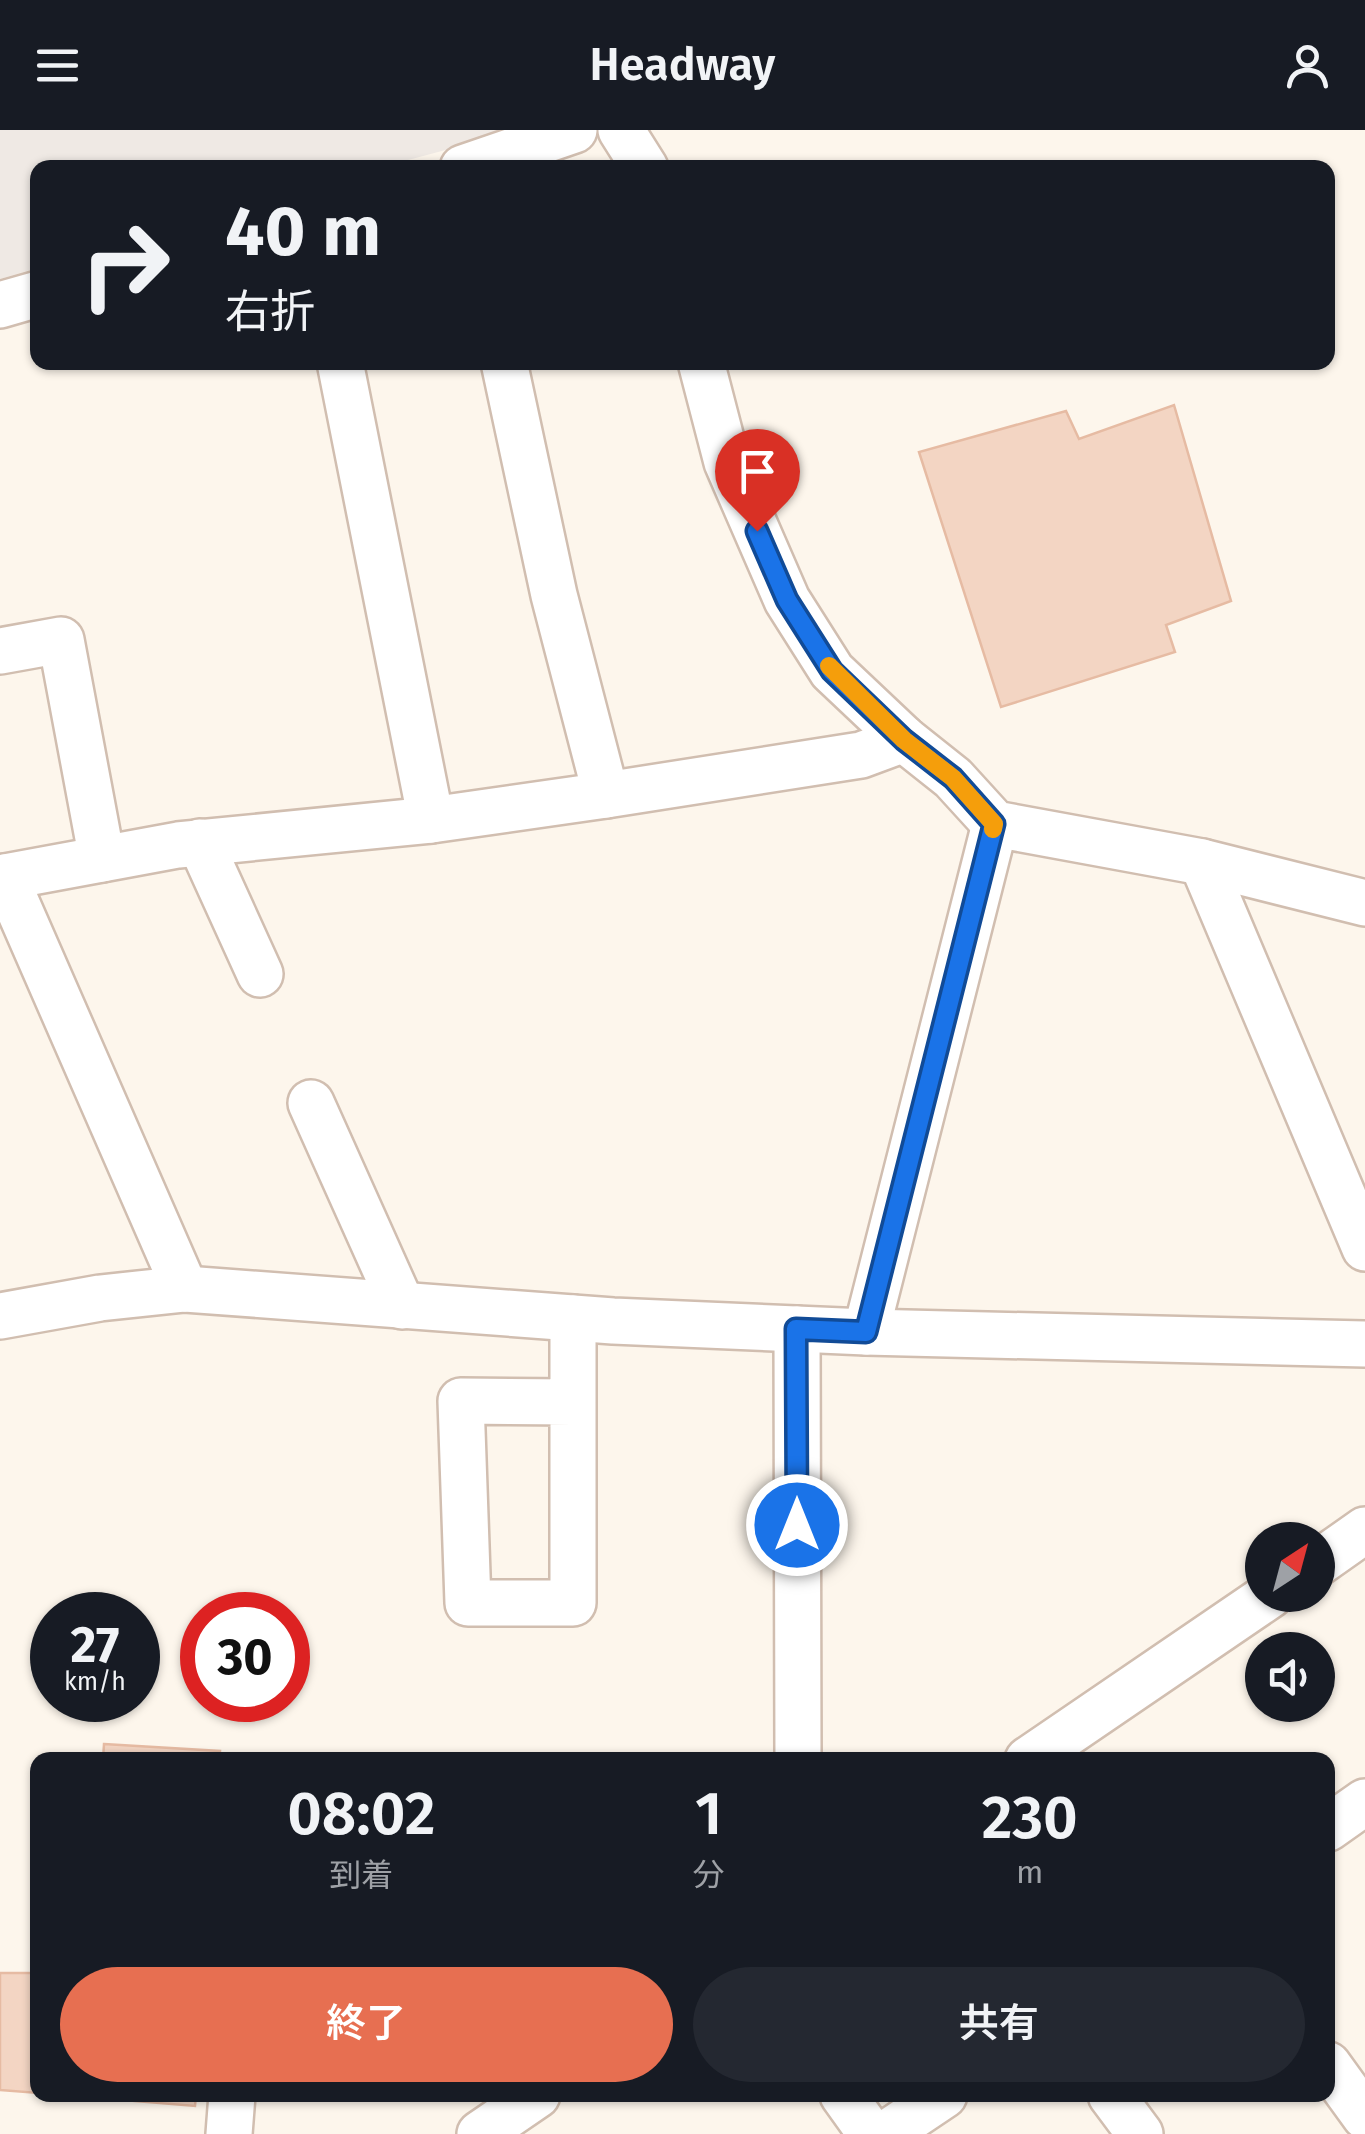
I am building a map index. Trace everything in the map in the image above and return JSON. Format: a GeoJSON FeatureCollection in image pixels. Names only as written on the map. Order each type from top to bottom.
{"type":"FeatureCollection","features":[{"type":"Feature","properties":{"kind":"street"},"geometry":{"type":"LineString","coordinates":[[486,160],[574,130]]}},
{"type":"Feature","properties":{"kind":"street"},"geometry":{"type":"LineString","coordinates":[[621,130],[640,160]]}},
{"type":"Feature","properties":{"kind":"street"},"geometry":{"type":"LineString","coordinates":[[0,305],[30,296]]}},
{"type":"Feature","properties":{"kind":"street"},"geometry":{"type":"LineString","coordinates":[[342,370],[431,820]]}},
{"type":"Feature","properties":{"kind":"street"},"geometry":{"type":"LineString","coordinates":[[506,370],[554,595],[606,796]]}},
{"type":"Feature","properties":{"kind":"street"},"geometry":{"type":"LineString","coordinates":[[703,370],[726,462],[787,600],[832,671],[904,740],[953,778],[994,824],[1202,862],[1365,902]]}},
{"type":"Feature","properties":{"kind":"street"},"geometry":{"type":"LineString","coordinates":[[0,651],[60,640],[102,859]]}},
{"type":"Feature","properties":{"kind":"street"},"geometry":{"type":"LineString","coordinates":[[185,1290],[2,877],[200,842],[431,820],[606,796],[861,755],[904,740]]}},
{"type":"Feature","properties":{"kind":"street"},"geometry":{"type":"LineString","coordinates":[[866,1332],[994,824]]}},
{"type":"Feature","properties":{"kind":"street"},"geometry":{"type":"LineString","coordinates":[[200,842],[260,974]]}},
{"type":"Feature","properties":{"kind":"street"},"geometry":{"type":"LineString","coordinates":[[1202,862],[1365,1248]]}},
{"type":"Feature","properties":{"kind":"street"},"geometry":{"type":"LineString","coordinates":[[311,1103],[402,1306]]}},
{"type":"Feature","properties":{"kind":"street"},"geometry":{"type":"LineString","coordinates":[[0,1316],[100,1298],[185,1290],[572,1318],[796,1329],[1365,1344]]}},
{"type":"Feature","properties":{"kind":"street"},"geometry":{"type":"LineString","coordinates":[[572,1318],[573,1603],[468,1602],[461,1401],[572,1402]]}},
{"type":"Feature","properties":{"kind":"street"},"geometry":{"type":"LineString","coordinates":[[796,1329],[798,1752]]}},
{"type":"Feature","properties":{"kind":"street"},"geometry":{"type":"LineString","coordinates":[[1335,1550],[1365,1530]]}},
{"type":"Feature","properties":{"kind":"street"},"geometry":{"type":"LineString","coordinates":[[1040,1752],[1245,1612]]}},
{"type":"Feature","properties":{"kind":"street"},"geometry":{"type":"LineString","coordinates":[[1335,1823],[1365,1802]]}},
{"type":"Feature","properties":{"kind":"street"},"geometry":{"type":"LineString","coordinates":[[1335,2075],[1365,2116]]}},
{"type":"Feature","properties":{"kind":"street"},"geometry":{"type":"LineString","coordinates":[[229,2134],[231,2102]]}},
{"type":"Feature","properties":{"kind":"street"},"geometry":{"type":"LineString","coordinates":[[480,2134],[526,2102]]}},
{"type":"Feature","properties":{"kind":"street"},"geometry":{"type":"LineString","coordinates":[[848,2102],[871,2134]]}},
{"type":"Feature","properties":{"kind":"street"},"geometry":{"type":"LineString","coordinates":[[886,2134],[934,2102]]}},
{"type":"Feature","properties":{"kind":"street"},"geometry":{"type":"LineString","coordinates":[[1116,2102],[1140,2134]]}},
{"type":"Feature","properties":{"kind":"shaded area"},"geometry":{"type":"Polygon","coordinates":[[[0,130],[520,130],[408,160],[30,160],[30,270],[0,279],[0,130]]]}},
{"type":"Feature","properties":{"kind":"building"},"geometry":{"type":"Polygon","coordinates":[[[1174,405],[1231,601],[1166,625],[1175,652],[1001,707],[919,452],[1066,411],[1079,439],[1174,405]]]}},
{"type":"Feature","properties":{"kind":"building"},"geometry":{"type":"Polygon","coordinates":[[[104,1744],[220,1751],[220,1752],[104,1752],[104,1744]]]}},
{"type":"Feature","properties":{"kind":"building"},"geometry":{"type":"Polygon","coordinates":[[[0,1973],[30,1973],[30,2092],[0,2090],[0,1973]]]}},
{"type":"Feature","properties":{"kind":"building"},"geometry":{"type":"Polygon","coordinates":[[[147,2102],[195,2102],[195,2106],[147,2102]]]}},
{"type":"Feature","properties":{"kind":"slow traffic"},"geometry":{"type":"LineString","coordinates":[[829,666],[904,740],[953,778],[994,824],[993,829]]}},
{"type":"Feature","properties":{"kind":"route"},"geometry":{"type":"LineString","coordinates":[[757,531],[787,600],[832,671],[904,740],[953,778],[994,824],[866,1332],[796,1329],[797,1525]]}}]}
